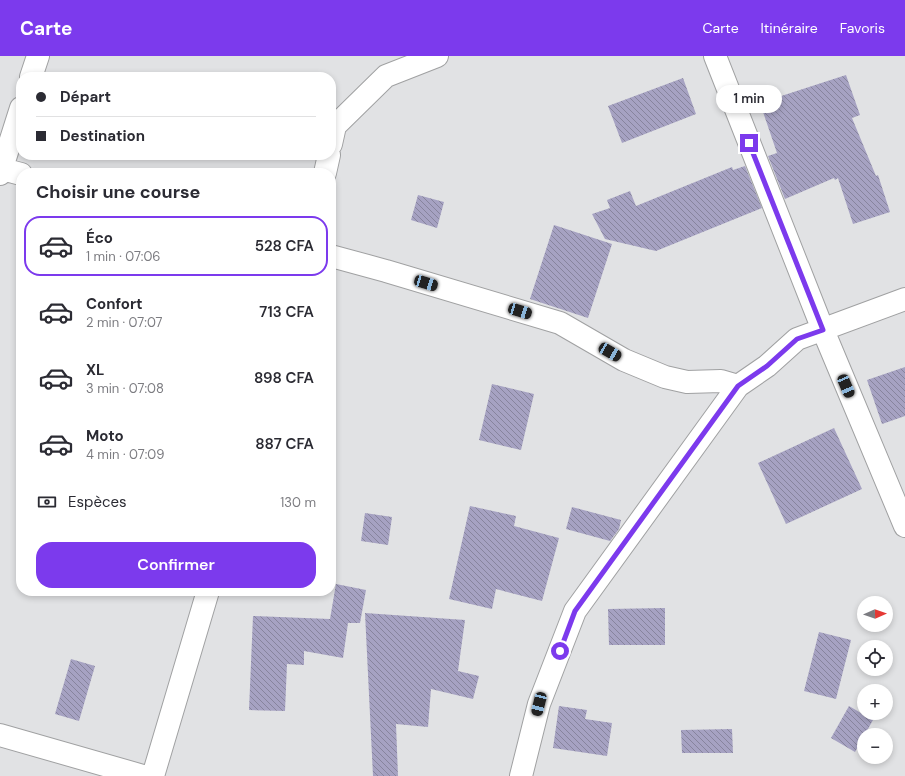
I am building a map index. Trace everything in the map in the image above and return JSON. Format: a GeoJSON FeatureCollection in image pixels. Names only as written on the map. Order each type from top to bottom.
{"type":"FeatureCollection","features":[{"type":"Feature","properties":{"kind":"street"},"geometry":{"type":"LineString","coordinates":[[33,72],[38,56]]}},
{"type":"Feature","properties":{"kind":"street"},"geometry":{"type":"LineString","coordinates":[[336,125],[386,76],[437,56]]}},
{"type":"Feature","properties":{"kind":"street"},"geometry":{"type":"LineString","coordinates":[[715,56],[823,330],[905,526]]}},
{"type":"Feature","properties":{"kind":"street"},"geometry":{"type":"LineString","coordinates":[[8,172],[16,133]]}},
{"type":"Feature","properties":{"kind":"street"},"geometry":{"type":"LineString","coordinates":[[336,257],[560,323],[624,360],[665,377],[687,382],[721,381],[738,386]]}},
{"type":"Feature","properties":{"kind":"street"},"geometry":{"type":"LineString","coordinates":[[521,776],[539,704],[575,611],[738,386],[767,366],[797,339],[905,299]]}},
{"type":"Feature","properties":{"kind":"street"},"geometry":{"type":"LineString","coordinates":[[153,776],[207,596]]}},
{"type":"Feature","properties":{"kind":"street"},"geometry":{"type":"LineString","coordinates":[[0,735],[143,776]]}},
{"type":"Feature","properties":{"kind":"building"},"geometry":{"type":"Polygon","coordinates":[[[846,75],[860,115],[852,118],[876,176],[878,175],[890,212],[853,224],[838,178],[835,180],[834,178],[785,199],[768,156],[777,153],[760,103],[846,75]]]}},
{"type":"Feature","properties":{"kind":"building"},"geometry":{"type":"Polygon","coordinates":[[[683,78],[696,114],[622,143],[608,106],[683,78]]]}},
{"type":"Feature","properties":{"kind":"building"},"geometry":{"type":"Polygon","coordinates":[[[745,166],[762,208],[656,251],[605,239],[592,214],[610,208],[607,200],[630,191],[636,206],[732,167],[733,170],[745,166]]]}},
{"type":"Feature","properties":{"kind":"building"},"geometry":{"type":"Polygon","coordinates":[[[418,195],[444,202],[437,228],[411,220],[418,195]]]}},
{"type":"Feature","properties":{"kind":"building"},"geometry":{"type":"Polygon","coordinates":[[[554,225],[612,244],[588,318],[530,299],[554,225]]]}},
{"type":"Feature","properties":{"kind":"building"},"geometry":{"type":"Polygon","coordinates":[[[905,367],[905,416],[882,424],[867,380],[905,367]]]}},
{"type":"Feature","properties":{"kind":"building"},"geometry":{"type":"Polygon","coordinates":[[[492,384],[534,394],[521,450],[479,440],[492,384]]]}},
{"type":"Feature","properties":{"kind":"building"},"geometry":{"type":"Polygon","coordinates":[[[834,428],[862,489],[786,524],[758,463],[834,428]]]}},
{"type":"Feature","properties":{"kind":"building"},"geometry":{"type":"Polygon","coordinates":[[[470,506],[516,516],[514,526],[559,538],[542,601],[496,589],[492,609],[449,599],[470,506]]]}},
{"type":"Feature","properties":{"kind":"building"},"geometry":{"type":"Polygon","coordinates":[[[572,507],[621,520],[619,529],[610,541],[566,529],[572,507]]]}},
{"type":"Feature","properties":{"kind":"building"},"geometry":{"type":"Polygon","coordinates":[[[365,513],[392,517],[388,545],[361,541],[365,513]]]}},
{"type":"Feature","properties":{"kind":"building"},"geometry":{"type":"Polygon","coordinates":[[[336,584],[366,590],[360,623],[348,623],[343,658],[304,651],[304,665],[287,664],[285,711],[249,710],[253,616],[330,619],[334,596],[336,596],[336,584]]]}},
{"type":"Feature","properties":{"kind":"building"},"geometry":{"type":"Polygon","coordinates":[[[665,608],[665,645],[609,645],[608,609],[665,608]]]}},
{"type":"Feature","properties":{"kind":"building"},"geometry":{"type":"Polygon","coordinates":[[[365,613],[465,620],[458,671],[479,676],[473,699],[431,689],[428,727],[396,724],[398,776],[373,776],[365,613]]]}},
{"type":"Feature","properties":{"kind":"building"},"geometry":{"type":"Polygon","coordinates":[[[819,632],[851,640],[836,699],[804,691],[819,632]]]}},
{"type":"Feature","properties":{"kind":"building"},"geometry":{"type":"Polygon","coordinates":[[[71,659],[95,666],[79,721],[55,714],[71,659]]]}},
{"type":"Feature","properties":{"kind":"building"},"geometry":{"type":"Polygon","coordinates":[[[559,706],[587,710],[585,719],[612,723],[607,756],[553,748],[559,706]]]}},
{"type":"Feature","properties":{"kind":"building"},"geometry":{"type":"Polygon","coordinates":[[[849,706],[857,711],[857,720],[873,720],[868,728],[857,728],[857,748],[855,752],[831,738],[849,706]]]}},
{"type":"Feature","properties":{"kind":"building"},"geometry":{"type":"Polygon","coordinates":[[[732,729],[733,753],[682,753],[681,730],[732,729]]]}},
{"type":"Feature","properties":{"kind":"route"},"geometry":{"type":"LineString","coordinates":[[560,651],[575,611],[738,386],[767,366],[797,339],[823,330],[749,143]]}}]}
